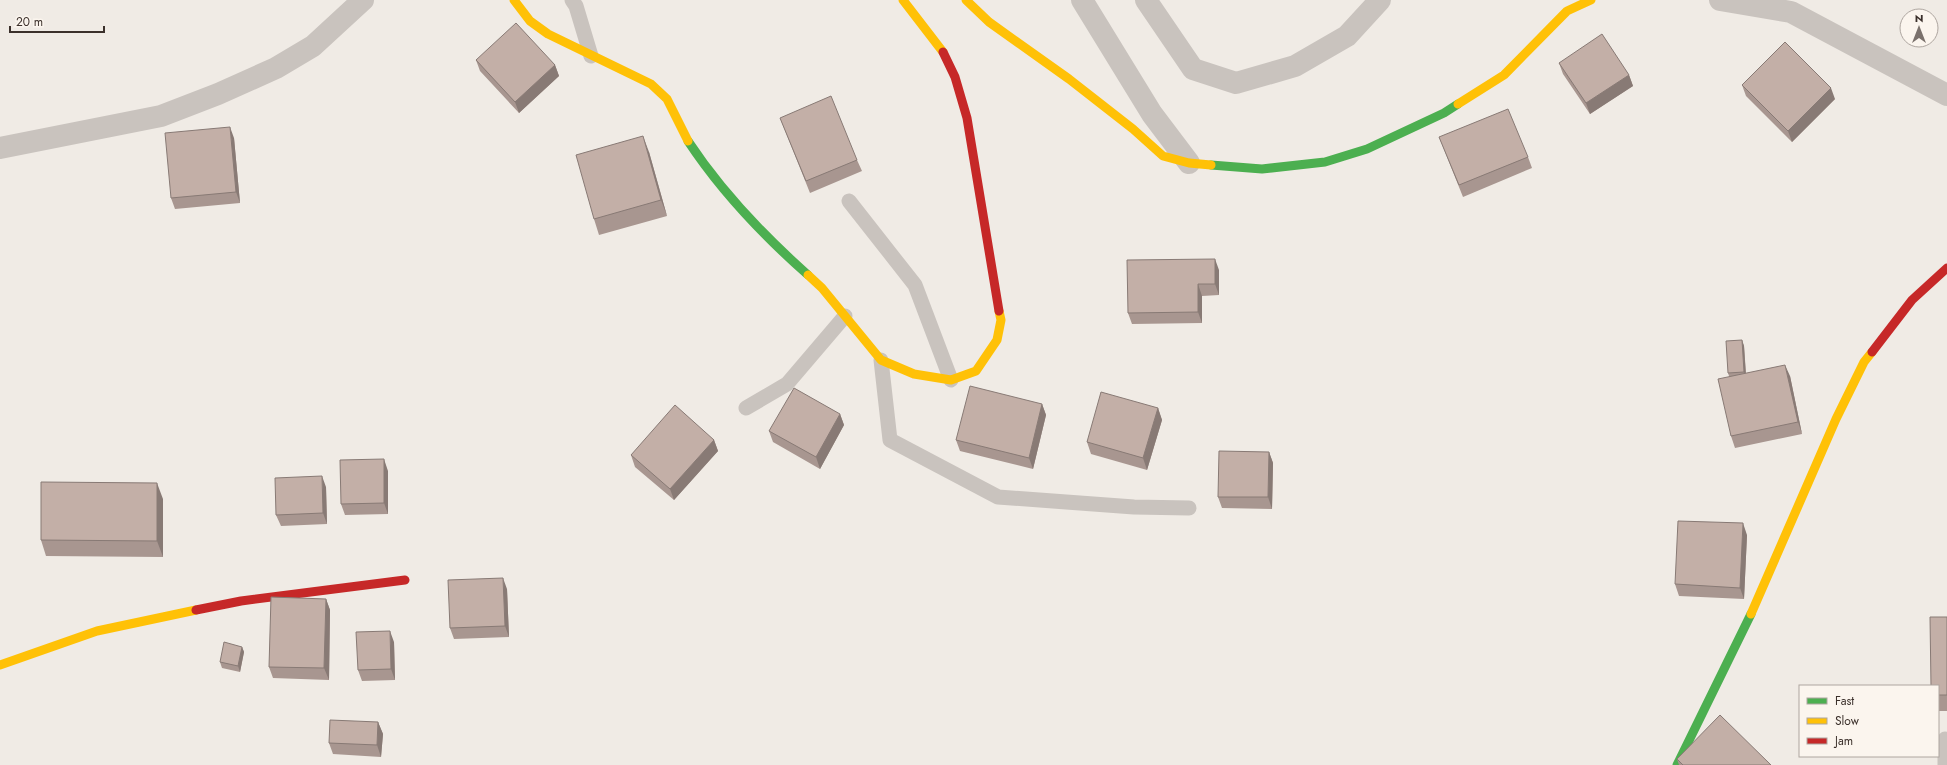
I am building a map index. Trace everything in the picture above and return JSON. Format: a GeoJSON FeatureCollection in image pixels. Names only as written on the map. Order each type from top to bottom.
{"type":"FeatureCollection","features":[{"type":"Feature","properties":{"kind":"street"},"geometry":{"type":"LineString","coordinates":[[0,148],[161,116],[218,94],[276,68],[313,46],[363,0]]}},
{"type":"Feature","properties":{"kind":"street"},"geometry":{"type":"LineString","coordinates":[[514,0],[530,21],[548,34],[651,84],[667,99],[688,141],[706,168],[780,250],[822,288],[881,360],[914,374],[951,380],[976,371],[997,340],[1001,320],[967,118],[955,77],[946,56],[904,0]]}},
{"type":"Feature","properties":{"kind":"street"},"geometry":{"type":"LineString","coordinates":[[966,0],[989,22],[1133,128],[1163,156],[1189,163],[1262,169],[1325,162],[1367,149],[1444,113],[1504,75],[1567,11],[1591,0]]}},
{"type":"Feature","properties":{"kind":"street"},"geometry":{"type":"LineString","coordinates":[[1082,0],[1152,114],[1189,163]]}},
{"type":"Feature","properties":{"kind":"street"},"geometry":{"type":"LineString","coordinates":[[1146,0],[1193,69],[1236,83],[1295,66],[1341,40],[1347,36],[1380,0]]}},
{"type":"Feature","properties":{"kind":"street"},"geometry":{"type":"LineString","coordinates":[[1720,0],[1791,12],[1947,96]]}},
{"type":"Feature","properties":{"kind":"street"},"geometry":{"type":"LineString","coordinates":[[1677,765],[1749,618],[1836,419],[1864,362],[1912,300],[1947,268]]}},
{"type":"Feature","properties":{"kind":"street"},"geometry":{"type":"LineString","coordinates":[[0,665],[105,630],[241,601],[405,580]]}},
{"type":"Feature","properties":{"kind":"lane"},"geometry":{"type":"LineString","coordinates":[[572,0],[576,6],[591,56]]}},
{"type":"Feature","properties":{"kind":"lane"},"geometry":{"type":"LineString","coordinates":[[849,201],[915,285],[951,380]]}},
{"type":"Feature","properties":{"kind":"lane"},"geometry":{"type":"LineString","coordinates":[[746,408],[786,384],[845,316]]}},
{"type":"Feature","properties":{"kind":"lane"},"geometry":{"type":"LineString","coordinates":[[881,360],[890,440],[998,497],[1134,507],[1189,508]]}},
{"type":"Feature","properties":{"kind":"lane"},"geometry":{"type":"LineString","coordinates":[[1945,739],[1945,765]]}},
{"type":"Feature","properties":{"kind":"building"},"geometry":{"type":"Polygon","coordinates":[[[516,23],[555,65],[515,102],[476,60],[516,23]]]}},
{"type":"Feature","properties":{"kind":"building"},"geometry":{"type":"Polygon","coordinates":[[[1602,34],[1629,75],[1586,103],[1559,63],[1602,34]]]}},
{"type":"Feature","properties":{"kind":"building"},"geometry":{"type":"Polygon","coordinates":[[[1785,42],[1831,88],[1788,131],[1742,85],[1785,42]]]}},
{"type":"Feature","properties":{"kind":"building"},"geometry":{"type":"Polygon","coordinates":[[[831,96],[857,160],[806,181],[780,118],[831,96]]]}},
{"type":"Feature","properties":{"kind":"building"},"geometry":{"type":"Polygon","coordinates":[[[1508,109],[1528,157],[1459,185],[1439,137],[1508,109]]]}},
{"type":"Feature","properties":{"kind":"building"},"geometry":{"type":"Polygon","coordinates":[[[230,127],[236,192],[171,198],[165,133],[230,127]]]}},
{"type":"Feature","properties":{"kind":"building"},"geometry":{"type":"Polygon","coordinates":[[[643,136],[661,200],[594,219],[576,155],[643,136]]]}},
{"type":"Feature","properties":{"kind":"building"},"geometry":{"type":"Polygon","coordinates":[[[1215,259],[1215,284],[1198,284],[1198,312],[1128,313],[1127,260],[1215,259]]]}},
{"type":"Feature","properties":{"kind":"building"},"geometry":{"type":"Polygon","coordinates":[[[1742,340],[1744,372],[1728,373],[1726,341],[1742,340]]]}},
{"type":"Feature","properties":{"kind":"building"},"geometry":{"type":"Polygon","coordinates":[[[1785,365],[1798,422],[1731,436],[1718,379],[1785,365]]]}},
{"type":"Feature","properties":{"kind":"building"},"geometry":{"type":"Polygon","coordinates":[[[970,386],[1042,404],[1029,458],[956,440],[970,386]]]}},
{"type":"Feature","properties":{"kind":"building"},"geometry":{"type":"Polygon","coordinates":[[[794,388],[840,414],[816,457],[769,431],[794,388]]]}},
{"type":"Feature","properties":{"kind":"building"},"geometry":{"type":"Polygon","coordinates":[[[1101,392],[1158,408],[1143,458],[1087,442],[1101,392]]]}},
{"type":"Feature","properties":{"kind":"building"},"geometry":{"type":"Polygon","coordinates":[[[675,405],[714,440],[670,489],[631,455],[675,405]]]}},
{"type":"Feature","properties":{"kind":"building"},"geometry":{"type":"Polygon","coordinates":[[[1219,451],[1269,452],[1268,497],[1218,497],[1219,451]]]}},
{"type":"Feature","properties":{"kind":"building"},"geometry":{"type":"Polygon","coordinates":[[[384,459],[384,503],[341,504],[340,460],[384,459]]]}},
{"type":"Feature","properties":{"kind":"building"},"geometry":{"type":"Polygon","coordinates":[[[322,476],[323,513],[276,515],[275,478],[322,476]]]}},
{"type":"Feature","properties":{"kind":"building"},"geometry":{"type":"Polygon","coordinates":[[[41,482],[157,483],[157,541],[41,540],[41,482]]]}},
{"type":"Feature","properties":{"kind":"building"},"geometry":{"type":"Polygon","coordinates":[[[1678,521],[1743,523],[1740,588],[1675,584],[1678,521]]]}},
{"type":"Feature","properties":{"kind":"building"},"geometry":{"type":"Polygon","coordinates":[[[503,578],[505,626],[450,628],[448,580],[503,578]]]}},
{"type":"Feature","properties":{"kind":"building"},"geometry":{"type":"Polygon","coordinates":[[[271,597],[326,599],[324,668],[269,667],[271,597]]]}},
{"type":"Feature","properties":{"kind":"building"},"geometry":{"type":"Polygon","coordinates":[[[1930,617],[1947,617],[1947,695],[1939,695],[1939,685],[1931,685],[1930,617]]]}},
{"type":"Feature","properties":{"kind":"building"},"geometry":{"type":"Polygon","coordinates":[[[390,631],[391,669],[358,670],[356,632],[390,631]]]}},
{"type":"Feature","properties":{"kind":"building"},"geometry":{"type":"Polygon","coordinates":[[[224,642],[242,647],[238,666],[220,662],[224,642]]]}},
{"type":"Feature","properties":{"kind":"building"},"geometry":{"type":"Polygon","coordinates":[[[1720,715],[1771,765],[1683,765],[1677,759],[1720,715]]]}},
{"type":"Feature","properties":{"kind":"building"},"geometry":{"type":"Polygon","coordinates":[[[330,720],[378,722],[377,745],[329,743],[330,720]]]}},
{"type":"Feature","properties":{"kind":"traffic: fast"},"geometry":{"type":"LineString","coordinates":[[1211,165],[1262,169],[1325,162],[1367,149],[1444,113],[1458,104]]}},
{"type":"Feature","properties":{"kind":"traffic: fast"},"geometry":{"type":"LineString","coordinates":[[688,141],[714,178],[759,229],[808,275]]}},
{"type":"Feature","properties":{"kind":"traffic: fast"},"geometry":{"type":"LineString","coordinates":[[1677,765],[1751,614]]}},
{"type":"Feature","properties":{"kind":"traffic: slow"},"geometry":{"type":"LineString","coordinates":[[514,0],[530,21],[548,34],[651,84],[667,99],[688,141]]}},
{"type":"Feature","properties":{"kind":"traffic: slow"},"geometry":{"type":"LineString","coordinates":[[903,0],[943,52]]}},
{"type":"Feature","properties":{"kind":"traffic: slow"},"geometry":{"type":"LineString","coordinates":[[966,0],[989,22],[1069,79],[1133,129],[1163,156],[1189,163],[1211,165]]}},
{"type":"Feature","properties":{"kind":"traffic: slow"},"geometry":{"type":"LineString","coordinates":[[1458,104],[1504,75],[1567,11],[1591,0]]}},
{"type":"Feature","properties":{"kind":"traffic: slow"},"geometry":{"type":"LineString","coordinates":[[808,275],[822,288],[881,360],[914,374],[951,380],[976,371],[997,340],[1001,320],[999,311]]}},
{"type":"Feature","properties":{"kind":"traffic: slow"},"geometry":{"type":"LineString","coordinates":[[1751,614],[1836,419],[1864,362],[1872,352]]}},
{"type":"Feature","properties":{"kind":"traffic: slow"},"geometry":{"type":"LineString","coordinates":[[0,665],[97,631],[196,610]]}},
{"type":"Feature","properties":{"kind":"traffic: jam"},"geometry":{"type":"LineString","coordinates":[[943,52],[955,77],[967,118],[999,311]]}},
{"type":"Feature","properties":{"kind":"traffic: jam"},"geometry":{"type":"LineString","coordinates":[[1872,352],[1912,300],[1947,268]]}},
{"type":"Feature","properties":{"kind":"traffic: jam"},"geometry":{"type":"LineString","coordinates":[[196,610],[241,601],[405,580]]}}]}
